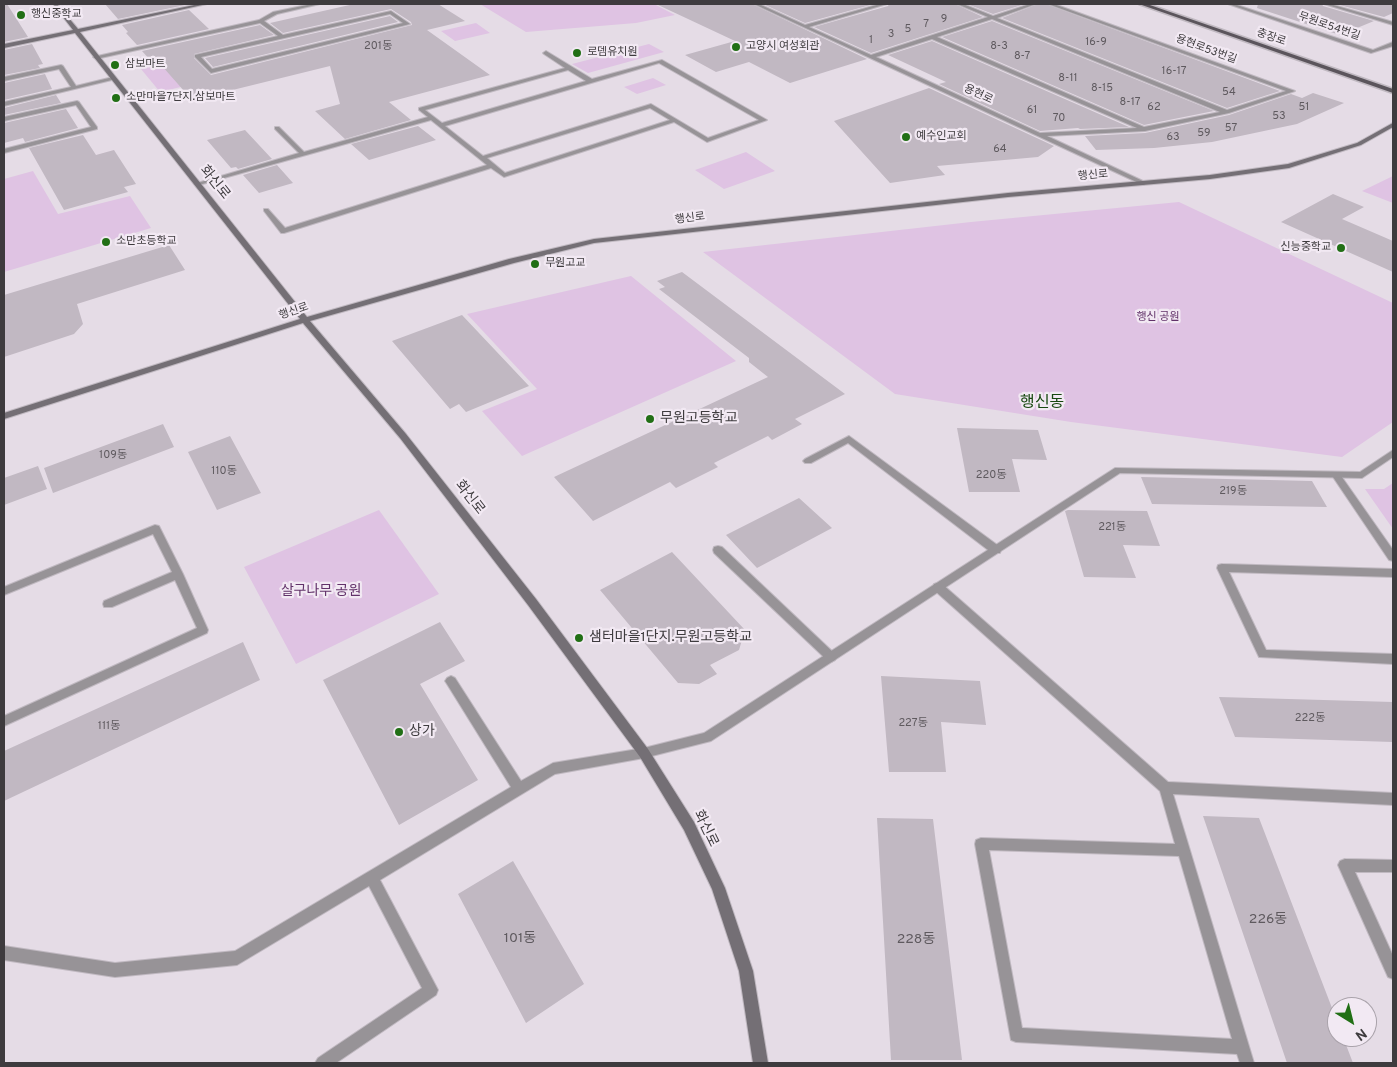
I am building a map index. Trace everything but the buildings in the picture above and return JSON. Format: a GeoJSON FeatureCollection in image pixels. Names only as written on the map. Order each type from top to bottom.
{"type":"FeatureCollection","features":[{"type":"Feature","properties":{"kind":"main road","name":"화신로"},"geometry":{"type":"LineString","coordinates":[[55,4],[305,320],[403,436],[532,602],[644,753],[689,826],[718,888],[746,971],[760,1063]]}},
{"type":"Feature","properties":{"kind":"main road"},"geometry":{"type":"LineString","coordinates":[[4,46],[205,4]]}},
{"type":"Feature","properties":{"kind":"main road","name":"충장로"},"geometry":{"type":"LineString","coordinates":[[1142,4],[1393,90]]}},
{"type":"Feature","properties":{"kind":"main road","name":"행신로"},"geometry":{"type":"LineString","coordinates":[[4,416],[305,320],[512,261],[594,241],[1008,195],[1210,177],[1289,166],[1359,144],[1393,126]]}},
{"type":"Feature","properties":{"kind":"street"},"geometry":{"type":"LineString","coordinates":[[96,57],[260,21],[275,14],[318,4]]}},
{"type":"Feature","properties":{"kind":"street","name":"용현로"},"geometry":{"type":"LineString","coordinates":[[756,4],[1143,183]]}},
{"type":"Feature","properties":{"kind":"street"},"geometry":{"type":"LineString","coordinates":[[805,26],[885,4]]}},
{"type":"Feature","properties":{"kind":"street"},"geometry":{"type":"LineString","coordinates":[[959,4],[1227,112]]}},
{"type":"Feature","properties":{"kind":"street"},"geometry":{"type":"LineString","coordinates":[[871,57],[1034,4]]}},
{"type":"Feature","properties":{"kind":"street","name":"용현로53번길"},"geometry":{"type":"LineString","coordinates":[[1041,136],[1144,129],[1227,112],[1292,91],[1050,4]]}},
{"type":"Feature","properties":{"kind":"street","name":"무원로54번길"},"geometry":{"type":"LineString","coordinates":[[1230,4],[1373,52],[1393,44]]}},
{"type":"Feature","properties":{"kind":"street","name":"무원로54번길"},"geometry":{"type":"LineString","coordinates":[[1326,4],[1393,24]]}},
{"type":"Feature","properties":{"kind":"street"},"geometry":{"type":"LineString","coordinates":[[391,12],[407,24],[267,55],[211,71],[197,56],[282,37],[337,27],[391,12]]}},
{"type":"Feature","properties":{"kind":"street"},"geometry":{"type":"LineString","coordinates":[[260,21],[282,37]]}},
{"type":"Feature","properties":{"kind":"street"},"geometry":{"type":"LineString","coordinates":[[932,37],[1144,129]]}},
{"type":"Feature","properties":{"kind":"street"},"geometry":{"type":"LineString","coordinates":[[254,43],[260,49]]}},
{"type":"Feature","properties":{"kind":"street"},"geometry":{"type":"LineString","coordinates":[[546,53],[591,81]]}},
{"type":"Feature","properties":{"kind":"street"},"geometry":{"type":"LineString","coordinates":[[441,125],[660,61],[764,120],[707,140],[652,106],[482,158]]}},
{"type":"Feature","properties":{"kind":"street"},"geometry":{"type":"LineString","coordinates":[[4,79],[62,66],[74,88]]}},
{"type":"Feature","properties":{"kind":"street"},"geometry":{"type":"LineString","coordinates":[[569,68],[422,109],[504,175],[675,120]]}},
{"type":"Feature","properties":{"kind":"street"},"geometry":{"type":"LineString","coordinates":[[4,104],[113,79]]}},
{"type":"Feature","properties":{"kind":"street"},"geometry":{"type":"LineString","coordinates":[[4,108],[6,119],[78,102],[96,128],[4,151]]}},
{"type":"Feature","properties":{"kind":"street"},"geometry":{"type":"LineString","coordinates":[[198,184],[432,118]]}},
{"type":"Feature","properties":{"kind":"street"},"geometry":{"type":"LineString","coordinates":[[277,128],[303,154]]}},
{"type":"Feature","properties":{"kind":"street"},"geometry":{"type":"LineString","coordinates":[[266,210],[284,231],[492,165]]}},
{"type":"Feature","properties":{"kind":"street"},"geometry":{"type":"LineString","coordinates":[[808,461],[849,438],[996,550]]}},
{"type":"Feature","properties":{"kind":"street"},"geometry":{"type":"LineString","coordinates":[[4,952],[115,970],[237,958],[553,769],[644,753],[707,737],[1118,470],[1362,475],[1393,453]]}},
{"type":"Feature","properties":{"kind":"street"},"geometry":{"type":"LineString","coordinates":[[1336,475],[1393,557]]}},
{"type":"Feature","properties":{"kind":"street"},"geometry":{"type":"LineString","coordinates":[[4,591],[155,529],[203,630],[4,721]]}},
{"type":"Feature","properties":{"kind":"street"},"geometry":{"type":"LineString","coordinates":[[718,550],[831,657]]}},
{"type":"Feature","properties":{"kind":"street"},"geometry":{"type":"LineString","coordinates":[[1393,573],[1222,568],[1263,654],[1393,660]]}},
{"type":"Feature","properties":{"kind":"street"},"geometry":{"type":"LineString","coordinates":[[108,604],[178,574]]}},
{"type":"Feature","properties":{"kind":"street"},"geometry":{"type":"LineString","coordinates":[[938,588],[1165,788],[1248,1063]]}},
{"type":"Feature","properties":{"kind":"street"},"geometry":{"type":"LineString","coordinates":[[452,681],[520,790]]}},
{"type":"Feature","properties":{"kind":"street"},"geometry":{"type":"LineString","coordinates":[[1165,788],[1393,799]]}},
{"type":"Feature","properties":{"kind":"street"},"geometry":{"type":"LineString","coordinates":[[1183,850],[981,844],[1016,1034],[1242,1046]]}},
{"type":"Feature","properties":{"kind":"street"},"geometry":{"type":"LineString","coordinates":[[1393,866],[1345,865],[1393,972]]}},
{"type":"Feature","properties":{"kind":"street"},"geometry":{"type":"LineString","coordinates":[[323,1063],[431,990],[372,877]]}},
{"type":"Feature","properties":{"kind":"green space"},"geometry":{"type":"Polygon","coordinates":[[[480,4],[654,4],[675,15],[636,23],[526,32],[480,4]]]}},
{"type":"Feature","properties":{"kind":"green space"},"geometry":{"type":"Polygon","coordinates":[[[476,23],[490,33],[455,41],[441,31],[476,23]]]}},
{"type":"Feature","properties":{"kind":"green space"},"geometry":{"type":"Polygon","coordinates":[[[649,44],[664,52],[588,73],[572,64],[649,44]]]}},
{"type":"Feature","properties":{"kind":"green space"},"geometry":{"type":"Polygon","coordinates":[[[187,58],[189,85],[160,92],[141,69],[187,58]]]}},
{"type":"Feature","properties":{"kind":"green space"},"geometry":{"type":"Polygon","coordinates":[[[653,78],[666,85],[637,94],[624,87],[653,78]]]}},
{"type":"Feature","properties":{"kind":"green space"},"geometry":{"type":"Polygon","coordinates":[[[746,152],[775,171],[724,189],[695,170],[746,152]]]}},
{"type":"Feature","properties":{"kind":"green space"},"geometry":{"type":"Polygon","coordinates":[[[33,171],[58,214],[130,196],[151,228],[4,272],[4,179],[33,171]]]}},
{"type":"Feature","properties":{"kind":"green space"},"geometry":{"type":"Polygon","coordinates":[[[1393,176],[1393,203],[1362,191],[1393,176]]]}},
{"type":"Feature","properties":{"kind":"green space","name":"행신 공원"},"geometry":{"type":"Polygon","coordinates":[[[1179,202],[1393,303],[1393,422],[1342,457],[1071,422],[895,394],[703,252],[971,222],[1179,202]]]}},
{"type":"Feature","properties":{"kind":"green space"},"geometry":{"type":"Polygon","coordinates":[[[631,276],[736,361],[522,456],[482,411],[537,389],[467,314],[631,276]]]}},
{"type":"Feature","properties":{"kind":"green space"},"geometry":{"type":"Polygon","coordinates":[[[1393,483],[1393,529],[1365,489],[1384,489],[1393,483]]]}},
{"type":"Feature","properties":{"kind":"green space","name":"살구나무 공원"},"geometry":{"type":"Polygon","coordinates":[[[379,510],[439,594],[296,664],[244,567],[379,510]]]}},
{"type":"Feature","properties":{"kind":"place","name":"행신중학교"},"geometry":{"type":"Point","coordinates":[21,15]}},
{"type":"Feature","properties":{"kind":"place","name":"고양시 여성회관"},"geometry":{"type":"Point","coordinates":[736,47]}},
{"type":"Feature","properties":{"kind":"place","name":"로뎀유치원"},"geometry":{"type":"Point","coordinates":[577,53]}},
{"type":"Feature","properties":{"kind":"place","name":"삼보마트"},"geometry":{"type":"Point","coordinates":[115,65]}},
{"type":"Feature","properties":{"kind":"place","name":"소만마을7단지.삼보마트"},"geometry":{"type":"Point","coordinates":[116,98]}},
{"type":"Feature","properties":{"kind":"place","name":"예수인교회"},"geometry":{"type":"Point","coordinates":[906,137]}},
{"type":"Feature","properties":{"kind":"place","name":"소만초등학교"},"geometry":{"type":"Point","coordinates":[106,242]}},
{"type":"Feature","properties":{"kind":"place","name":"신능중학교"},"geometry":{"type":"Point","coordinates":[1341,248]}},
{"type":"Feature","properties":{"kind":"place","name":"무원고교"},"geometry":{"type":"Point","coordinates":[535,264]}},
{"type":"Feature","properties":{"kind":"place","name":"무원고등학교"},"geometry":{"type":"Point","coordinates":[650,419]}},
{"type":"Feature","properties":{"kind":"place","name":"샘터마을1단지.무원고등학교"},"geometry":{"type":"Point","coordinates":[579,638]}},
{"type":"Feature","properties":{"kind":"place","name":"상가"},"geometry":{"type":"Point","coordinates":[399,732]}},
{"type":"Feature","properties":{"kind":"district","name":"행신동"},"geometry":{"type":"Point","coordinates":[1042,404]}}]}
